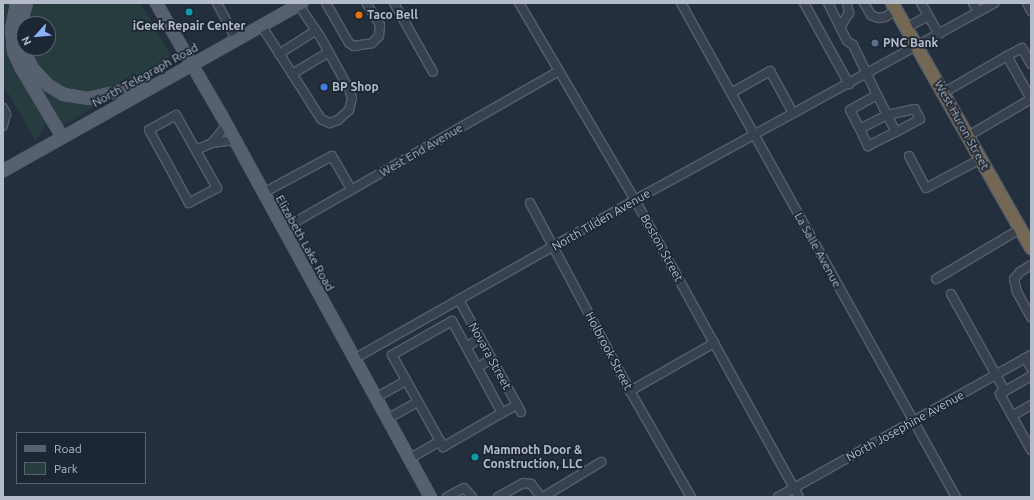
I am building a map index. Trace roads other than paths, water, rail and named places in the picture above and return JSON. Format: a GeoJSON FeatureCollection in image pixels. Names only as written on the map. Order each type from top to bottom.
{"type":"FeatureCollection","features":[{"type":"Feature","properties":{"kind":"highway","name":"West Huron Street"},"geometry":{"type":"LineString","coordinates":[[896,5],[906,28],[1031,246]]}},
{"type":"Feature","properties":{"kind":"main road"},"geometry":{"type":"LineString","coordinates":[[16,3],[11,28],[13,51],[21,68],[62,137]]}},
{"type":"Feature","properties":{"kind":"main road"},"geometry":{"type":"LineString","coordinates":[[26,3],[20,30],[25,56],[37,76],[58,91],[88,98],[162,81]]}},
{"type":"Feature","properties":{"kind":"main road","name":"Elizabeth Lake Road"},"geometry":{"type":"LineString","coordinates":[[156,3],[192,64],[430,497]]}},
{"type":"Feature","properties":{"kind":"main road","name":"North Telegraph Road"},"geometry":{"type":"LineString","coordinates":[[3,170],[299,4]]}},
{"type":"Feature","properties":{"kind":"street"},"geometry":{"type":"LineString","coordinates":[[216,3],[236,39]]}},
{"type":"Feature","properties":{"kind":"street"},"geometry":{"type":"LineString","coordinates":[[326,3],[349,44],[354,46],[365,46],[379,36],[380,26],[366,3]]}},
{"type":"Feature","properties":{"kind":"street"},"geometry":{"type":"LineString","coordinates":[[394,3],[433,72]]}},
{"type":"Feature","properties":{"kind":"street","name":"Boston Street"},"geometry":{"type":"LineString","coordinates":[[519,3],[635,200],[798,497]]}},
{"type":"Feature","properties":{"kind":"street","name":"La Salle Avenue"},"geometry":{"type":"LineString","coordinates":[[681,3],[956,497]]}},
{"type":"Feature","properties":{"kind":"street"},"geometry":{"type":"LineString","coordinates":[[804,3],[849,84]]}},
{"type":"Feature","properties":{"kind":"street"},"geometry":{"type":"LineString","coordinates":[[828,3],[847,41],[853,45],[896,132]]}},
{"type":"Feature","properties":{"kind":"street"},"geometry":{"type":"LineString","coordinates":[[840,27],[849,13],[847,3]]}},
{"type":"Feature","properties":{"kind":"street"},"geometry":{"type":"LineString","coordinates":[[864,3],[871,15],[878,18],[886,17],[896,5]]}},
{"type":"Feature","properties":{"kind":"street"},"geometry":{"type":"LineString","coordinates":[[921,3],[939,34]]}},
{"type":"Feature","properties":{"kind":"street"},"geometry":{"type":"LineString","coordinates":[[973,3],[978,12]]}},
{"type":"Feature","properties":{"kind":"street","name":"North Tilden Avenue"},"geometry":{"type":"LineString","coordinates":[[354,359],[635,200],[754,134],[849,84],[994,3]]}},
{"type":"Feature","properties":{"kind":"street"},"geometry":{"type":"LineString","coordinates":[[1027,3],[1031,11]]}},
{"type":"Feature","properties":{"kind":"street"},"geometry":{"type":"LineString","coordinates":[[261,25],[320,119],[330,123],[338,120],[349,110],[352,98],[329,52],[299,4]]}},
{"type":"Feature","properties":{"kind":"street"},"geometry":{"type":"LineString","coordinates":[[906,28],[928,16]]}},
{"type":"Feature","properties":{"kind":"street"},"geometry":{"type":"LineString","coordinates":[[280,54],[316,31]]}},
{"type":"Feature","properties":{"kind":"street"},"geometry":{"type":"LineString","coordinates":[[943,92],[1022,48],[1031,64]]}},
{"type":"Feature","properties":{"kind":"street"},"geometry":{"type":"LineString","coordinates":[[292,74],[329,52]]}},
{"type":"Feature","properties":{"kind":"street"},"geometry":{"type":"LineString","coordinates":[[968,136],[1031,99],[1007,56]]}},
{"type":"Feature","properties":{"kind":"street","name":"West End Avenue"},"geometry":{"type":"LineString","coordinates":[[283,229],[559,71]]}},
{"type":"Feature","properties":{"kind":"street"},"geometry":{"type":"LineString","coordinates":[[731,93],[770,71],[793,114]]}},
{"type":"Feature","properties":{"kind":"street"},"geometry":{"type":"LineString","coordinates":[[860,129],[887,115],[915,109],[920,119],[868,146],[850,110],[877,95]]}},
{"type":"Feature","properties":{"kind":"street"},"geometry":{"type":"LineString","coordinates":[[3,108],[6,114],[3,126]]}},
{"type":"Feature","properties":{"kind":"street"},"geometry":{"type":"LineString","coordinates":[[176,115],[196,150],[217,188],[189,203],[149,130],[176,115]]}},
{"type":"Feature","properties":{"kind":"street"},"geometry":{"type":"LineString","coordinates":[[212,143],[226,126]]}},
{"type":"Feature","properties":{"kind":"street"},"geometry":{"type":"LineString","coordinates":[[196,150],[212,143],[234,140]]}},
{"type":"Feature","properties":{"kind":"street"},"geometry":{"type":"LineString","coordinates":[[263,193],[332,156],[352,190]]}},
{"type":"Feature","properties":{"kind":"street"},"geometry":{"type":"LineString","coordinates":[[909,156],[926,188],[981,159]]}},
{"type":"Feature","properties":{"kind":"street","name":"Holbrook Street"},"geometry":{"type":"LineString","coordinates":[[530,202],[630,391],[691,497]]}},
{"type":"Feature","properties":{"kind":"street"},"geometry":{"type":"LineString","coordinates":[[936,279],[1020,229]]}},
{"type":"Feature","properties":{"kind":"street"},"geometry":{"type":"LineString","coordinates":[[1031,265],[1020,272],[1014,279],[1017,292],[1031,317]]}},
{"type":"Feature","properties":{"kind":"street"},"geometry":{"type":"LineString","coordinates":[[951,294],[1005,391]]}},
{"type":"Feature","properties":{"kind":"street","name":"Novara Street"},"geometry":{"type":"LineString","coordinates":[[459,300],[519,408],[502,413]]}},
{"type":"Feature","properties":{"kind":"street"},"geometry":{"type":"LineString","coordinates":[[422,321],[429,333]]}},
{"type":"Feature","properties":{"kind":"street"},"geometry":{"type":"LineString","coordinates":[[452,321],[466,347],[502,413],[443,447],[392,355],[452,321]]}},
{"type":"Feature","properties":{"kind":"street"},"geometry":{"type":"LineString","coordinates":[[466,347],[480,338]]}},
{"type":"Feature","properties":{"kind":"street"},"geometry":{"type":"LineString","coordinates":[[630,391],[714,343]]}},
{"type":"Feature","properties":{"kind":"street"},"geometry":{"type":"LineString","coordinates":[[1028,357],[1031,368]]}},
{"type":"Feature","properties":{"kind":"street","name":"North Josephine Avenue"},"geometry":{"type":"LineString","coordinates":[[778,497],[1028,357]]}},
{"type":"Feature","properties":{"kind":"street"},"geometry":{"type":"LineString","coordinates":[[478,367],[492,359]]}},
{"type":"Feature","properties":{"kind":"street"},"geometry":{"type":"LineString","coordinates":[[1031,376],[1000,394],[1031,450]]}},
{"type":"Feature","properties":{"kind":"street"},"geometry":{"type":"LineString","coordinates":[[375,398],[406,381]]}},
{"type":"Feature","properties":{"kind":"street"},"geometry":{"type":"LineString","coordinates":[[387,419],[418,402]]}},
{"type":"Feature","properties":{"kind":"street"},"geometry":{"type":"LineString","coordinates":[[1012,416],[1031,405]]}},
{"type":"Feature","properties":{"kind":"street"},"geometry":{"type":"LineString","coordinates":[[409,459],[440,441]]}},
{"type":"Feature","properties":{"kind":"street"},"geometry":{"type":"LineString","coordinates":[[498,497],[523,483],[531,484],[542,497],[601,462]]}},
{"type":"Feature","properties":{"kind":"street"},"geometry":{"type":"LineString","coordinates":[[447,497],[464,488],[472,497]]}},
{"type":"Feature","properties":{"kind":"place","name":"iGeek Repair Center"},"geometry":{"type":"Point","coordinates":[189,12]}},
{"type":"Feature","properties":{"kind":"place","name":"Taco Bell"},"geometry":{"type":"Point","coordinates":[359,15]}},
{"type":"Feature","properties":{"kind":"place","name":"PNC Bank"},"geometry":{"type":"Point","coordinates":[875,43]}},
{"type":"Feature","properties":{"kind":"place","name":"BP Shop"},"geometry":{"type":"Point","coordinates":[324,87]}},
{"type":"Feature","properties":{"kind":"place","name":"Mammoth Door & Construction, LLC"},"geometry":{"type":"Point","coordinates":[475,457]}}]}
